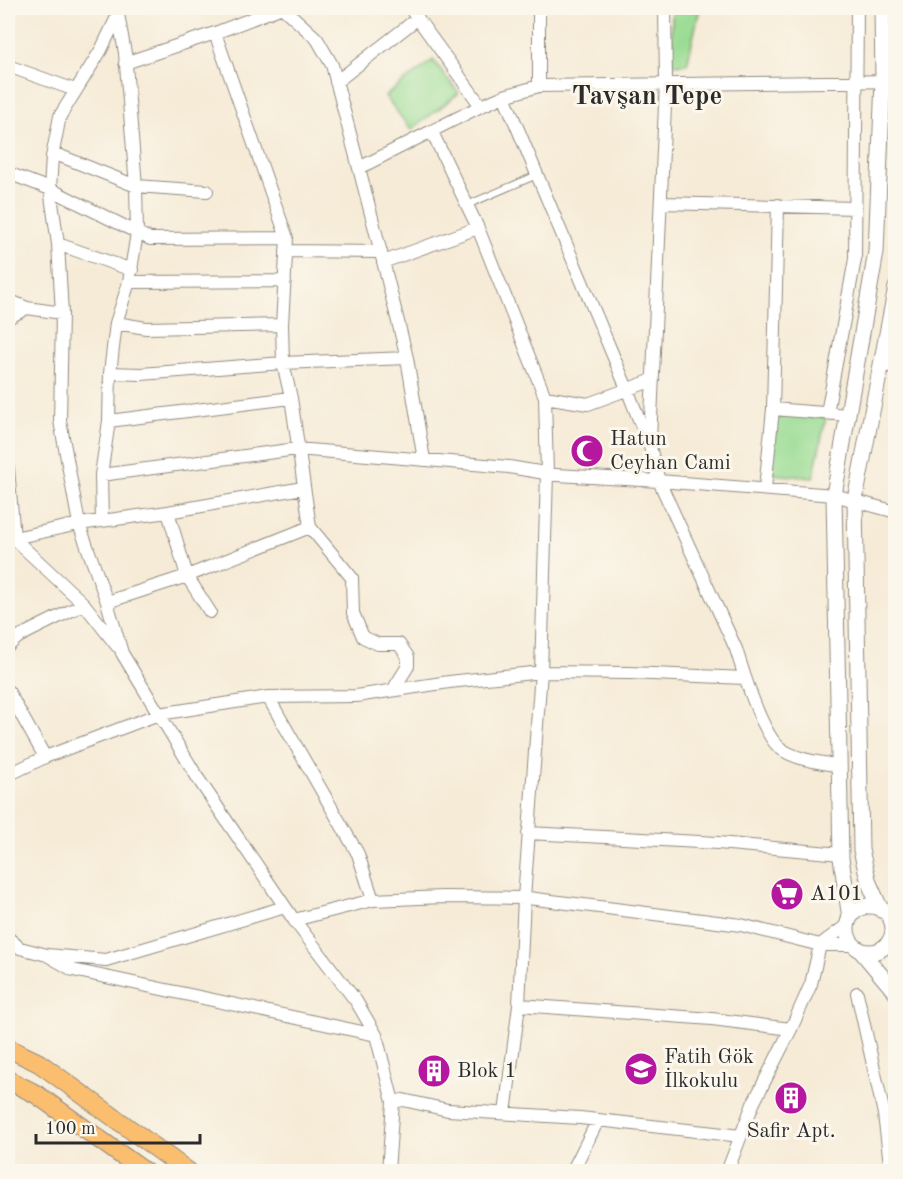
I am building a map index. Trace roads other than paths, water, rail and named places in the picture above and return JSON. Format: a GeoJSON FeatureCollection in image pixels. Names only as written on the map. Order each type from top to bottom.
{"type":"FeatureCollection","features":[{"type":"Feature","properties":{"kind":"main road"},"geometry":{"type":"LineString","coordinates":[[8,1048],[39,1064],[189,1172]]}},
{"type":"Feature","properties":{"kind":"main road"},"geometry":{"type":"LineString","coordinates":[[8,1080],[36,1095],[144,1172]]}},
{"type":"Feature","properties":{"kind":"street"},"geometry":{"type":"LineString","coordinates":[[125,63],[282,8],[317,39],[332,65],[382,257],[407,358],[424,460]]}},
{"type":"Feature","properties":{"kind":"street"},"geometry":{"type":"LineString","coordinates":[[410,8],[482,106]]}},
{"type":"Feature","properties":{"kind":"street"},"geometry":{"type":"LineString","coordinates":[[539,8],[539,86]]}},
{"type":"Feature","properties":{"kind":"street"},"geometry":{"type":"LineString","coordinates":[[650,447],[666,83],[665,8]]}},
{"type":"Feature","properties":{"kind":"street"},"geometry":{"type":"LineString","coordinates":[[827,413],[855,259],[857,8]]}},
{"type":"Feature","properties":{"kind":"street"},"geometry":{"type":"LineString","coordinates":[[882,8],[889,81],[876,252],[834,495],[841,854],[848,921],[847,932],[857,948],[896,993]]}},
{"type":"Feature","properties":{"kind":"street"},"geometry":{"type":"LineString","coordinates":[[102,521],[101,475],[109,421],[110,373],[116,323],[131,276],[137,233],[136,186],[118,11]]}},
{"type":"Feature","properties":{"kind":"street"},"geometry":{"type":"LineString","coordinates":[[118,11],[101,50],[60,116],[53,153],[50,189],[58,244],[62,313],[60,421],[79,524],[123,653]]}},
{"type":"Feature","properties":{"kind":"street"},"geometry":{"type":"LineString","coordinates":[[336,82],[418,18]]}},
{"type":"Feature","properties":{"kind":"street"},"geometry":{"type":"LineString","coordinates":[[215,33],[287,238],[282,325],[283,363],[291,398],[310,527],[352,578],[353,613],[363,637],[378,644],[399,644],[408,657],[408,666],[393,690]]}},
{"type":"Feature","properties":{"kind":"street"},"geometry":{"type":"LineString","coordinates":[[8,66],[75,90]]}},
{"type":"Feature","properties":{"kind":"street"},"geometry":{"type":"LineString","coordinates":[[359,168],[482,106],[504,96],[539,86],[889,81]]}},
{"type":"Feature","properties":{"kind":"street"},"geometry":{"type":"LineString","coordinates":[[504,96],[650,447],[659,481],[736,649],[745,678],[770,736],[781,748],[801,757],[839,766]]}},
{"type":"Feature","properties":{"kind":"street"},"geometry":{"type":"LineString","coordinates":[[432,132],[478,228],[545,397],[547,474],[541,672],[528,833],[519,1005],[505,1113]]}},
{"type":"Feature","properties":{"kind":"street"},"geometry":{"type":"LineString","coordinates":[[53,153],[136,186],[207,191]]}},
{"type":"Feature","properties":{"kind":"street"},"geometry":{"type":"LineString","coordinates":[[8,173],[50,189],[150,239],[287,238]]}},
{"type":"Feature","properties":{"kind":"street"},"geometry":{"type":"LineString","coordinates":[[661,203],[856,208]]}},
{"type":"Feature","properties":{"kind":"street"},"geometry":{"type":"LineString","coordinates":[[765,489],[772,409],[778,205]]}},
{"type":"Feature","properties":{"kind":"street"},"geometry":{"type":"LineString","coordinates":[[286,251],[382,257],[478,228]]}},
{"type":"Feature","properties":{"kind":"street"},"geometry":{"type":"LineString","coordinates":[[58,244],[131,276],[285,280]]}},
{"type":"Feature","properties":{"kind":"street"},"geometry":{"type":"LineString","coordinates":[[294,920],[373,900],[443,897],[524,898],[741,925],[820,945],[874,952],[893,941],[888,911],[869,883],[861,850],[857,501],[888,365],[896,287]]}},
{"type":"Feature","properties":{"kind":"street"},"geometry":{"type":"LineString","coordinates":[[8,300],[27,308],[62,313]]}},
{"type":"Feature","properties":{"kind":"street"},"geometry":{"type":"LineString","coordinates":[[8,318],[27,308]]}},
{"type":"Feature","properties":{"kind":"street"},"geometry":{"type":"LineString","coordinates":[[116,323],[146,328],[282,325]]}},
{"type":"Feature","properties":{"kind":"street"},"geometry":{"type":"LineString","coordinates":[[110,373],[141,374],[283,363],[407,358]]}},
{"type":"Feature","properties":{"kind":"street"},"geometry":{"type":"LineString","coordinates":[[545,397],[588,404],[653,380]]}},
{"type":"Feature","properties":{"kind":"street"},"geometry":{"type":"LineString","coordinates":[[109,421],[291,398]]}},
{"type":"Feature","properties":{"kind":"street"},"geometry":{"type":"LineString","coordinates":[[772,409],[848,415]]}},
{"type":"Feature","properties":{"kind":"street"},"geometry":{"type":"LineString","coordinates":[[101,475],[297,449],[509,467],[547,474],[834,495],[896,512]]}},
{"type":"Feature","properties":{"kind":"street"},"geometry":{"type":"LineString","coordinates":[[8,468],[11,536],[84,604],[123,653],[199,780],[294,920],[356,1001],[376,1035],[393,1102],[388,1172]]}},
{"type":"Feature","properties":{"kind":"street"},"geometry":{"type":"LineString","coordinates":[[11,536],[303,488]]}},
{"type":"Feature","properties":{"kind":"street"},"geometry":{"type":"LineString","coordinates":[[168,512],[187,576],[210,612]]}},
{"type":"Feature","properties":{"kind":"street"},"geometry":{"type":"LineString","coordinates":[[107,602],[187,576],[310,527]]}},
{"type":"Feature","properties":{"kind":"street"},"geometry":{"type":"LineString","coordinates":[[8,646],[18,637],[84,604]]}},
{"type":"Feature","properties":{"kind":"street"},"geometry":{"type":"LineString","coordinates":[[8,775],[45,757],[159,714],[268,698],[356,696],[448,682],[541,672],[745,678]]}},
{"type":"Feature","properties":{"kind":"street"},"geometry":{"type":"LineString","coordinates":[[8,691],[45,757]]}},
{"type":"Feature","properties":{"kind":"street"},"geometry":{"type":"LineString","coordinates":[[268,698],[358,854],[373,900]]}},
{"type":"Feature","properties":{"kind":"street"},"geometry":{"type":"LineString","coordinates":[[528,833],[718,843],[841,854]]}},
{"type":"Feature","properties":{"kind":"street"},"geometry":{"type":"LineString","coordinates":[[727,1172],[753,1104],[811,984],[820,945],[848,921],[854,912],[867,906],[888,911]]}},
{"type":"Feature","properties":{"kind":"street"},"geometry":{"type":"LineString","coordinates":[[8,938],[20,948],[46,955],[106,960],[285,907]]}},
{"type":"Feature","properties":{"kind":"street"},"geometry":{"type":"LineString","coordinates":[[46,955],[73,970],[376,1035]]}},
{"type":"Feature","properties":{"kind":"street"},"geometry":{"type":"LineString","coordinates":[[857,993],[884,1114],[891,1172]]}},
{"type":"Feature","properties":{"kind":"street"},"geometry":{"type":"LineString","coordinates":[[519,1005],[712,1019],[791,1029]]}},
{"type":"Feature","properties":{"kind":"street"},"geometry":{"type":"LineString","coordinates":[[393,1102],[403,1100],[448,1110],[598,1120],[741,1136]]}},
{"type":"Feature","properties":{"kind":"street"},"geometry":{"type":"LineString","coordinates":[[572,1172],[598,1120]]}},
{"type":"Feature","properties":{"kind":"lane"},"geometry":{"type":"LineString","coordinates":[[467,206],[537,174]]}},
{"type":"Feature","properties":{"kind":"place","name":"Hatun Ceyhan Cami"},"geometry":{"type":"Point","coordinates":[587,451]}},
{"type":"Feature","properties":{"kind":"place","name":"A101"},"geometry":{"type":"Point","coordinates":[787,894]}},
{"type":"Feature","properties":{"kind":"place","name":"Fatih Gök İlkokulu"},"geometry":{"type":"Point","coordinates":[641,1069]}},
{"type":"Feature","properties":{"kind":"place","name":"Blok 1"},"geometry":{"type":"Point","coordinates":[434,1071]}},
{"type":"Feature","properties":{"kind":"place","name":"Safir Apt."},"geometry":{"type":"Point","coordinates":[791,1098]}},
{"type":"Feature","properties":{"kind":"district","name":"Tavşan Tepe"},"geometry":{"type":"Point","coordinates":[647,96]}}]}
